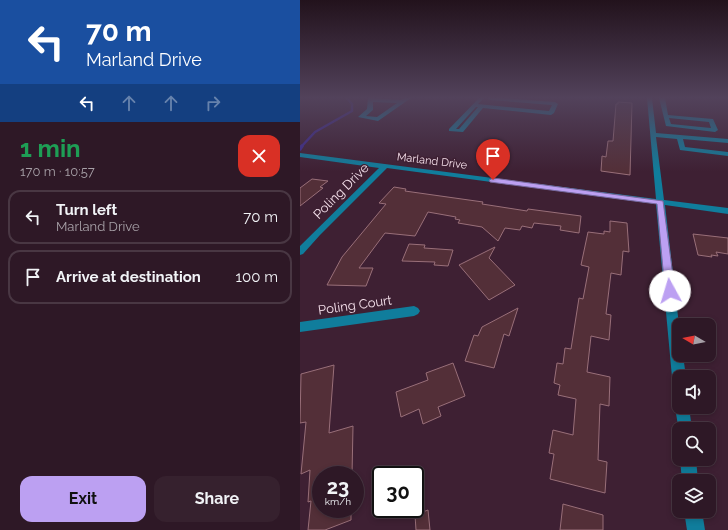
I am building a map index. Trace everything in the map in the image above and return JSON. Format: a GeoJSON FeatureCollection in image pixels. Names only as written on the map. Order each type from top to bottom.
{"type":"FeatureCollection","features":[{"type":"Feature","properties":{"kind":"street"},"geometry":{"type":"LineString","coordinates":[[458,123],[451,130],[461,131],[468,123]]}},
{"type":"Feature","properties":{"kind":"street"},"geometry":{"type":"LineString","coordinates":[[652,123],[678,370]]}},
{"type":"Feature","properties":{"kind":"street"},"geometry":{"type":"LineString","coordinates":[[667,123],[668,125],[715,130]]}},
{"type":"Feature","properties":{"kind":"street"},"geometry":{"type":"LineString","coordinates":[[712,123],[720,140]]}},
{"type":"Feature","properties":{"kind":"street"},"geometry":{"type":"LineString","coordinates":[[653,133],[728,141]]}},
{"type":"Feature","properties":{"kind":"street"},"geometry":{"type":"LineString","coordinates":[[679,136],[682,149],[728,154]]}},
{"type":"Feature","properties":{"kind":"street","name":"Marland Drive"},"geometry":{"type":"LineString","coordinates":[[300,155],[728,210]]}},
{"type":"Feature","properties":{"kind":"street","name":"Poling Drive"},"geometry":{"type":"LineString","coordinates":[[300,252],[322,227],[385,166]]}},
{"type":"Feature","properties":{"kind":"street","name":"Poling Court"},"geometry":{"type":"LineString","coordinates":[[300,327],[414,311]]}},
{"type":"Feature","properties":{"kind":"street"},"geometry":{"type":"LineString","coordinates":[[695,518],[696,530]]}},
{"type":"Feature","properties":{"kind":"building"},"geometry":{"type":"Polygon","coordinates":[[[614,123],[631,123],[630,175],[601,171],[602,156],[606,157],[608,141],[613,141],[614,123]]]}},
{"type":"Feature","properties":{"kind":"building"},"geometry":{"type":"Polygon","coordinates":[[[312,179],[328,181],[320,187],[323,188],[300,206],[300,188],[312,179]]]}},
{"type":"Feature","properties":{"kind":"building"},"geometry":{"type":"Polygon","coordinates":[[[394,187],[406,189],[405,191],[483,202],[482,204],[527,211],[528,209],[581,216],[579,233],[560,230],[561,226],[534,223],[532,228],[522,226],[520,230],[505,228],[498,241],[482,227],[458,223],[460,220],[455,219],[456,217],[428,212],[415,236],[385,233],[359,268],[373,268],[366,286],[327,285],[342,257],[386,204],[379,203],[394,187]]]}},
{"type":"Feature","properties":{"kind":"building"},"geometry":{"type":"Polygon","coordinates":[[[610,221],[627,223],[629,252],[623,251],[621,275],[611,273],[606,314],[611,315],[609,340],[591,336],[587,372],[610,377],[609,406],[600,404],[598,460],[607,462],[605,493],[550,479],[554,454],[549,453],[553,430],[573,435],[576,399],[558,395],[560,385],[554,383],[557,363],[563,364],[565,348],[571,349],[579,298],[583,299],[589,267],[581,265],[588,232],[604,234],[604,231],[610,232],[610,221]]]}},
{"type":"Feature","properties":{"kind":"building"},"geometry":{"type":"Polygon","coordinates":[[[693,234],[728,238],[728,254],[716,252],[718,256],[711,255],[712,257],[698,255],[693,234]]]}},
{"type":"Feature","properties":{"kind":"building"},"geometry":{"type":"Polygon","coordinates":[[[409,244],[425,245],[424,248],[453,250],[448,266],[434,265],[435,262],[402,261],[409,244]]]}},
{"type":"Feature","properties":{"kind":"building"},"geometry":{"type":"Polygon","coordinates":[[[495,247],[489,258],[515,285],[489,300],[459,265],[495,247]]]}},
{"type":"Feature","properties":{"kind":"building"},"geometry":{"type":"Polygon","coordinates":[[[518,308],[509,336],[504,334],[494,368],[465,361],[474,335],[478,336],[482,327],[518,308]]]}},
{"type":"Feature","properties":{"kind":"building"},"geometry":{"type":"Polygon","coordinates":[[[453,363],[465,396],[438,407],[441,416],[423,424],[419,409],[401,417],[396,392],[428,380],[426,373],[453,363]]]}},
{"type":"Feature","properties":{"kind":"building"},"geometry":{"type":"Polygon","coordinates":[[[334,365],[329,433],[353,426],[352,466],[312,466],[312,518],[351,518],[351,520],[325,530],[308,530],[311,501],[308,502],[310,470],[301,474],[306,422],[300,423],[301,374],[334,365]]]}},
{"type":"Feature","properties":{"kind":"building"},"geometry":{"type":"Polygon","coordinates":[[[563,504],[603,515],[603,530],[560,530],[563,504]]]}},
{"type":"Feature","properties":{"kind":"building"},"geometry":{"type":"Polygon","coordinates":[[[428,510],[430,530],[416,530],[415,518],[424,518],[424,512],[428,510]]]}},
{"type":"Feature","properties":{"kind":"waterway"},"geometry":{"type":"LineString","coordinates":[[301,147],[315,132],[331,123]]}},
{"type":"Feature","properties":{"kind":"route"},"geometry":{"type":"LineString","coordinates":[[493,180],[661,202],[670,291]]}}]}
